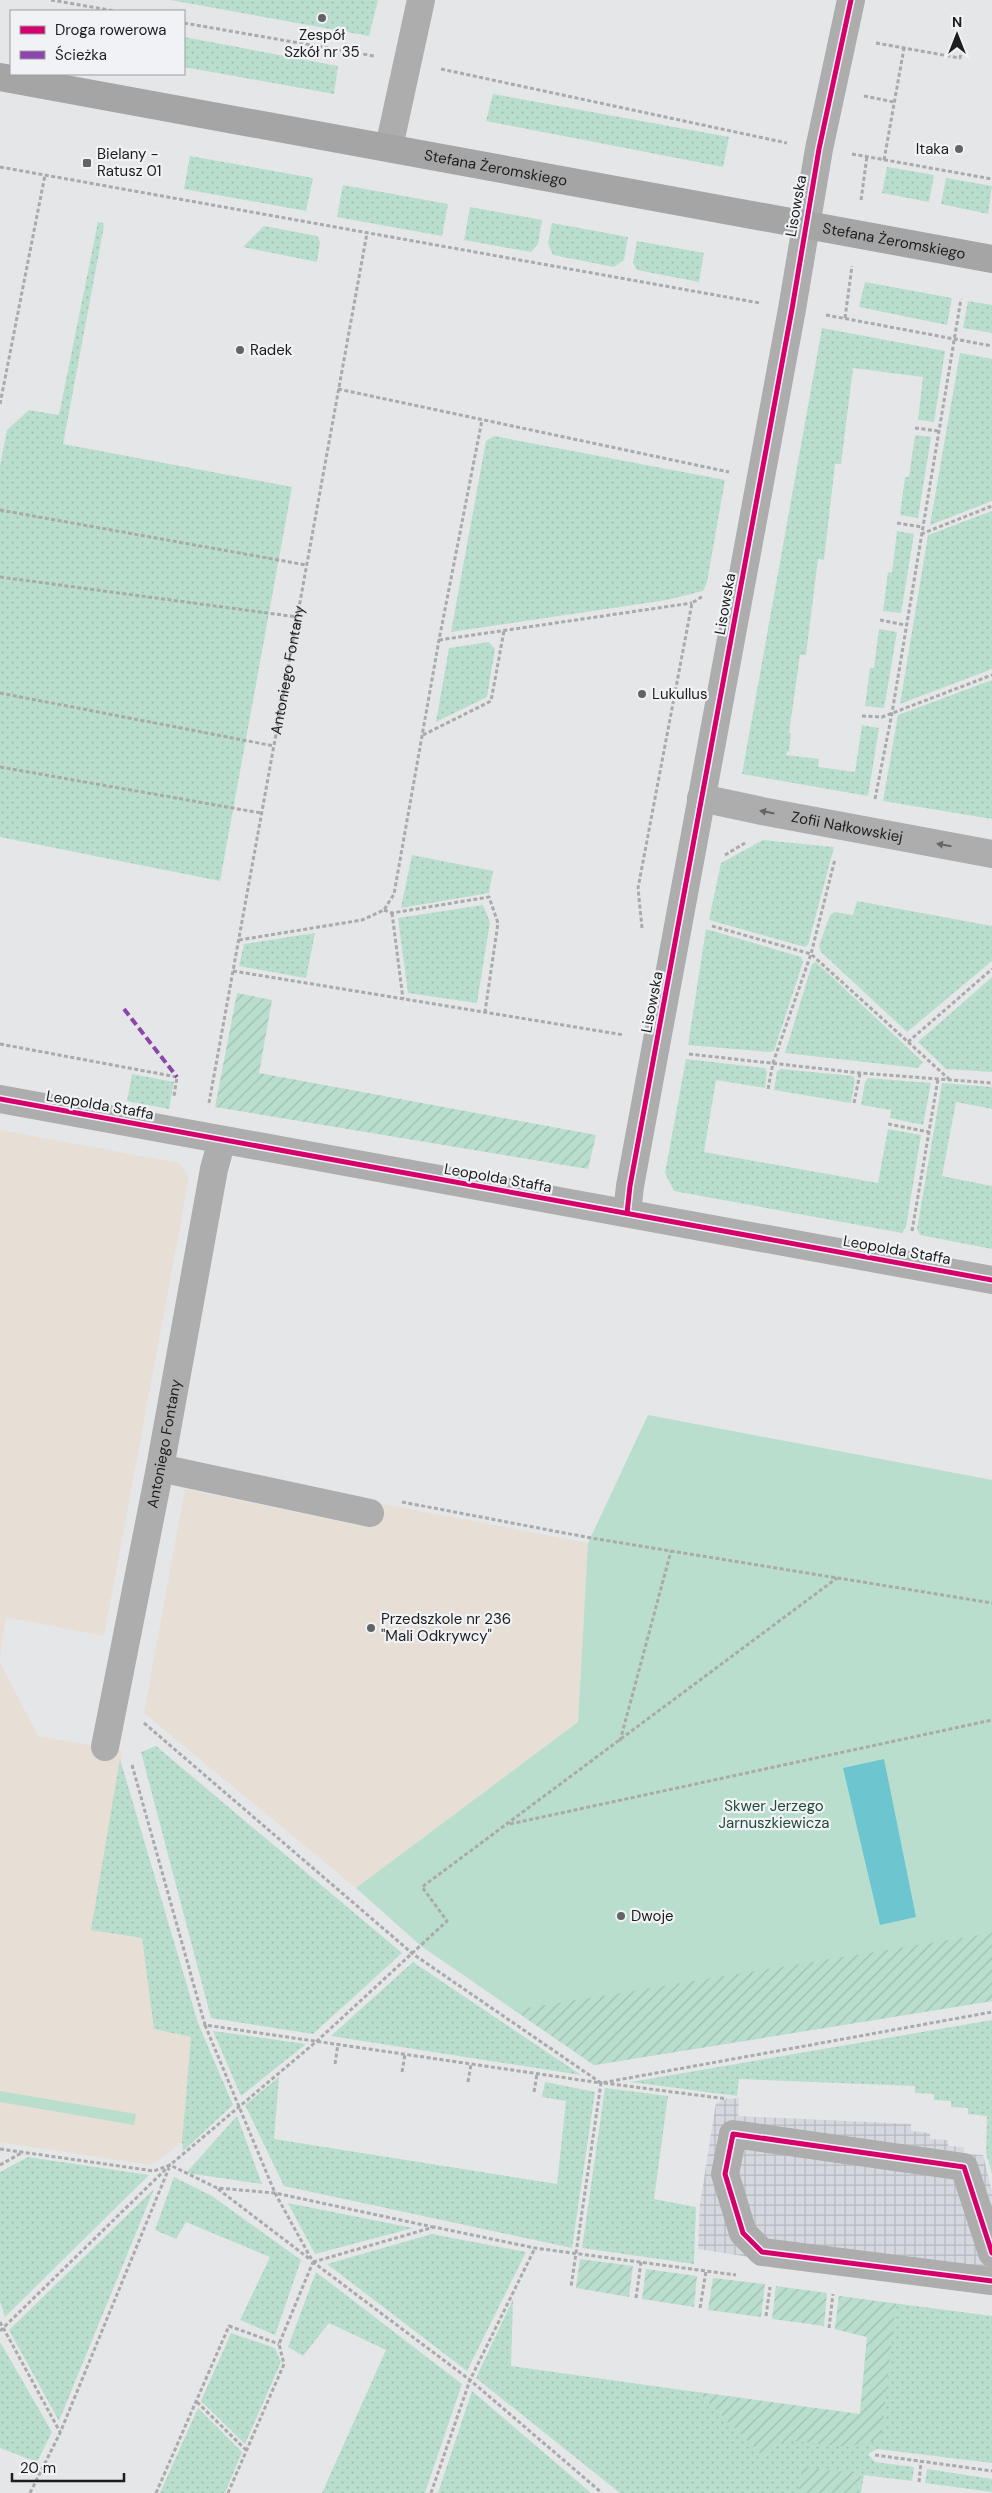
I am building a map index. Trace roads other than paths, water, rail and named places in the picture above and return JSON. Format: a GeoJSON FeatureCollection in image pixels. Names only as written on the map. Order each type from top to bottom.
{"type":"FeatureCollection","features":[{"type":"Feature","properties":{"kind":"main road","name":"Stefana Żeromskiego"},"geometry":{"type":"LineString","coordinates":[[0,77],[390,147],[806,226],[992,259]]}},
{"type":"Feature","properties":{"kind":"street"},"geometry":{"type":"LineString","coordinates":[[390,147],[422,0]]}},
{"type":"Feature","properties":{"kind":"street","name":"Lisowska"},"geometry":{"type":"LineString","coordinates":[[627,1214],[630,1186],[792,309],[819,149],[851,0]]}},
{"type":"Feature","properties":{"kind":"street","name":"Zofii Nałkowskiej"},"geometry":{"type":"LineString","coordinates":[[701,798],[992,854]]}},
{"type":"Feature","properties":{"kind":"street","name":"Leopolda Staffa"},"geometry":{"type":"LineString","coordinates":[[0,1099],[992,1280]]}},
{"type":"Feature","properties":{"kind":"street","name":"Antoniego Fontany"},"geometry":{"type":"LineString","coordinates":[[105,1747],[160,1468],[214,1169],[222,1140]]}},
{"type":"Feature","properties":{"kind":"street"},"geometry":{"type":"LineString","coordinates":[[160,1468],[381,1507]]}},
{"type":"Feature","properties":{"kind":"street"},"geometry":{"type":"LineString","coordinates":[[992,2253],[964,2167],[733,2134],[725,2174],[743,2233],[762,2252],[992,2281]]}},
{"type":"Feature","properties":{"kind":"water"},"geometry":{"type":"Polygon","coordinates":[[[884,1759],[916,1917],[880,1925],[843,1768],[884,1759]]]}},
{"type":"Feature","properties":{"kind":"place","name":"Zespół Szkół nr 35"},"geometry":{"type":"Point","coordinates":[322,18]}},
{"type":"Feature","properties":{"kind":"place","name":"Itaka"},"geometry":{"type":"Point","coordinates":[959,149]}},
{"type":"Feature","properties":{"kind":"place","name":"Bielany - Ratusz 01"},"geometry":{"type":"Point","coordinates":[87,163]}},
{"type":"Feature","properties":{"kind":"place","name":"Radek"},"geometry":{"type":"Point","coordinates":[240,350]}},
{"type":"Feature","properties":{"kind":"place","name":"Lukullus"},"geometry":{"type":"Point","coordinates":[642,694]}},
{"type":"Feature","properties":{"kind":"place","name":"Przedszkole nr 236 \"Mali Odkrywcy\""},"geometry":{"type":"Point","coordinates":[371,1628]}},
{"type":"Feature","properties":{"kind":"place","name":"Dwoje"},"geometry":{"type":"Point","coordinates":[621,1916]}},
{"type":"Feature","properties":{"kind":"park label","name":"Skwer Jerzego Jarnuszkiewicza"},"geometry":{"type":"Point","coordinates":[774,1814]}}]}
